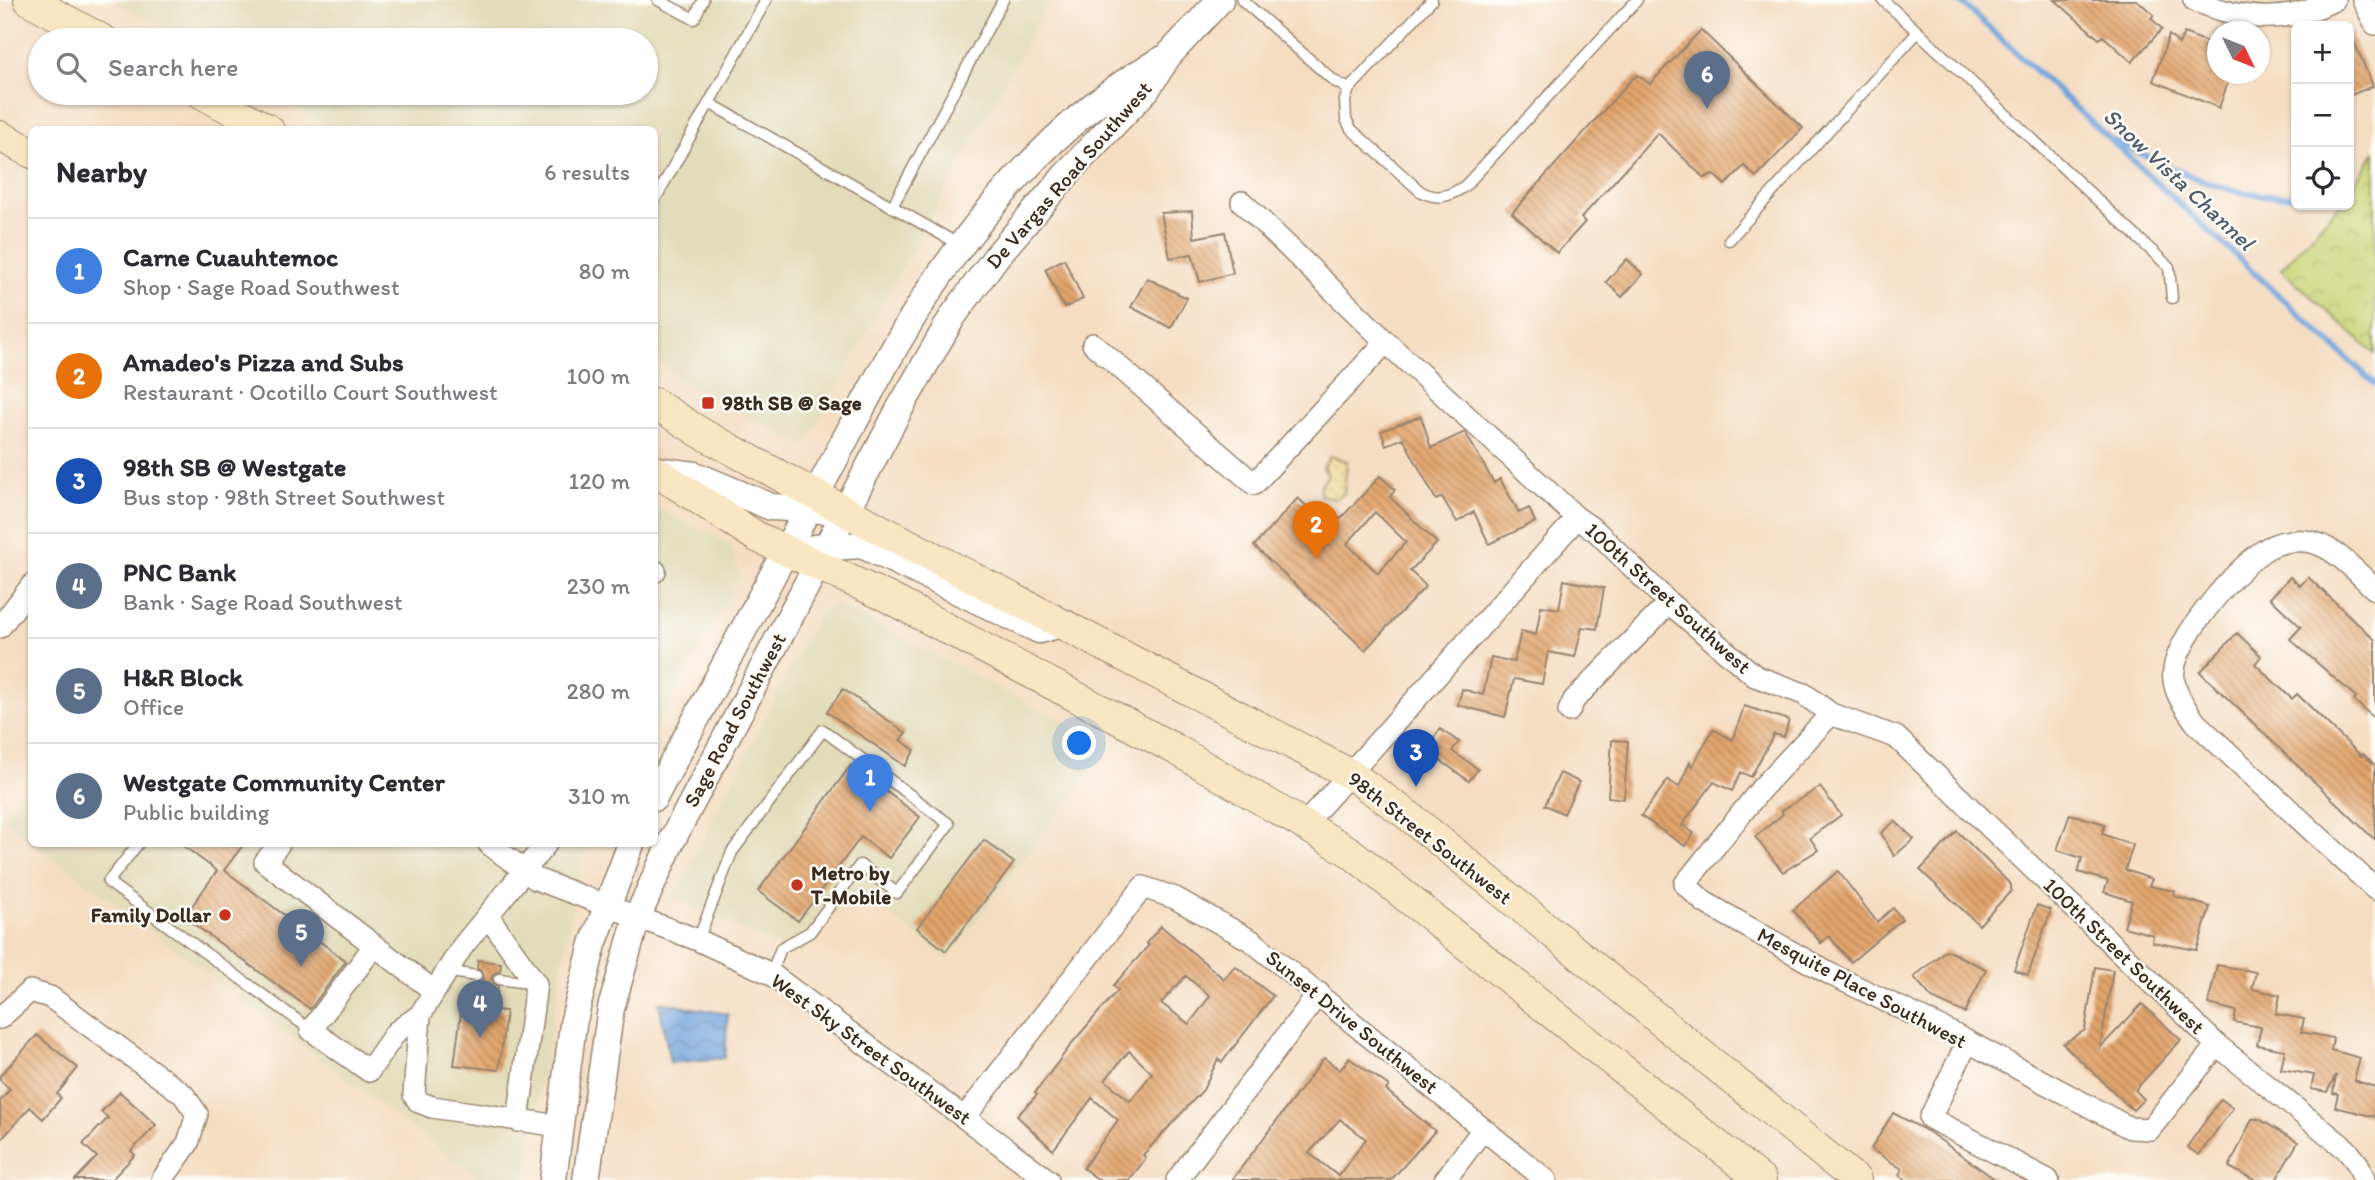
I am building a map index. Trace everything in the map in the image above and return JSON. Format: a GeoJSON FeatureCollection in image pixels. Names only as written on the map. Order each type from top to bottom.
{"type":"FeatureCollection","features":[{"type":"Feature","properties":{"kind":"main road"},"geometry":{"type":"LineString","coordinates":[[29,0],[81,28]]}},
{"type":"Feature","properties":{"kind":"main road"},"geometry":{"type":"LineString","coordinates":[[223,105],[262,126]]}},
{"type":"Feature","properties":{"kind":"main road"},"geometry":{"type":"LineString","coordinates":[[0,136],[28,151]]}},
{"type":"Feature","properties":{"kind":"main road","name":"98th Street Southwest"},"geometry":{"type":"LineString","coordinates":[[658,406],[811,502],[845,511],[1065,623],[1350,774],[1409,816],[1856,1180]]}},
{"type":"Feature","properties":{"kind":"main road"},"geometry":{"type":"LineString","coordinates":[[658,472],[757,537],[785,550],[822,557],[889,598],[1175,749],[1350,852],[1761,1180]]}},
{"type":"Feature","properties":{"kind":"street","name":"De Vargas Road Southwest"},"geometry":{"type":"LineString","coordinates":[[845,511],[932,350],[973,287],[1028,217],[1147,89],[1168,56],[1220,0]]}},
{"type":"Feature","properties":{"kind":"street"},"geometry":{"type":"LineString","coordinates":[[2194,0],[2227,15],[2276,18],[2319,8],[2334,0]]}},
{"type":"Feature","properties":{"kind":"street"},"geometry":{"type":"LineString","coordinates":[[2363,0],[2375,24]]}},
{"type":"Feature","properties":{"kind":"street","name":"De Vargas Road Southwest"},"geometry":{"type":"LineString","coordinates":[[811,502],[906,328],[963,246],[1056,140],[1135,73],[1168,56]]}},
{"type":"Feature","properties":{"kind":"street","name":"100th Street Southwest"},"geometry":{"type":"LineString","coordinates":[[1242,202],[1386,342],[1577,518],[1596,531],[1670,603],[1755,676],[1804,694],[1832,714],[1896,737],[2217,1045],[2346,1149],[2358,1164],[2364,1180]]}},
{"type":"Feature","properties":{"kind":"street"},"geometry":{"type":"LineString","coordinates":[[1093,344],[1254,484],[1386,342]]}},
{"type":"Feature","properties":{"kind":"street"},"geometry":{"type":"LineString","coordinates":[[658,470],[695,475],[771,507],[811,502]]}},
{"type":"Feature","properties":{"kind":"street","name":"Sage Road Southwest"},"geometry":{"type":"LineString","coordinates":[[658,790],[811,502]]}},
{"type":"Feature","properties":{"kind":"street","name":"Sage Road Southwest"},"geometry":{"type":"LineString","coordinates":[[586,1180],[611,1008],[637,918],[672,840],[845,511]]}},
{"type":"Feature","properties":{"kind":"street"},"geometry":{"type":"LineString","coordinates":[[1304,825],[1577,518]]}},
{"type":"Feature","properties":{"kind":"street"},"geometry":{"type":"LineString","coordinates":[[2375,589],[2330,550],[2307,541],[2286,542],[2267,548],[2192,625],[2179,649],[2173,672],[2179,698],[2196,723],[2375,889]]}},
{"type":"Feature","properties":{"kind":"street"},"geometry":{"type":"LineString","coordinates":[[822,557],[862,545],[1040,630],[1065,623]]}},
{"type":"Feature","properties":{"kind":"street"},"geometry":{"type":"LineString","coordinates":[[0,627],[28,590]]}},
{"type":"Feature","properties":{"kind":"street"},"geometry":{"type":"LineString","coordinates":[[1569,711],[1574,700],[1670,603]]}},
{"type":"Feature","properties":{"kind":"street","name":"Mesquite Place Southwest"},"geometry":{"type":"LineString","coordinates":[[1832,714],[1762,789],[1685,884],[1704,902],[1830,974],[2130,1128],[2150,1129],[2217,1045]]}},
{"type":"Feature","properties":{"kind":"street"},"geometry":{"type":"LineString","coordinates":[[277,847],[265,862],[434,991]]}},
{"type":"Feature","properties":{"kind":"street","name":"West Sky Street Southwest"},"geometry":{"type":"LineString","coordinates":[[493,847],[536,879],[698,940],[771,974],[1048,1180]]}},
{"type":"Feature","properties":{"kind":"street"},"geometry":{"type":"LineString","coordinates":[[544,847],[446,971],[420,1016],[414,1095],[419,1102],[432,1107],[559,1126]]}},
{"type":"Feature","properties":{"kind":"street"},"geometry":{"type":"LineString","coordinates":[[553,1180],[573,1024],[605,906],[630,847]]}},
{"type":"Feature","properties":{"kind":"street","name":"Sunset Drive Southwest"},"geometry":{"type":"LineString","coordinates":[[965,1117],[1143,887],[1175,898],[1252,941],[1546,1180]]}},
{"type":"Feature","properties":{"kind":"street"},"geometry":{"type":"LineString","coordinates":[[488,916],[536,984],[518,1121]]}},
{"type":"Feature","properties":{"kind":"street"},"geometry":{"type":"LineString","coordinates":[[374,946],[311,1031],[369,1071],[396,1032],[420,1016]]}},
{"type":"Feature","properties":{"kind":"street"},"geometry":{"type":"LineString","coordinates":[[0,1018],[30,991],[50,997],[183,1094],[197,1114],[188,1143],[162,1180]]}},
{"type":"Feature","properties":{"kind":"street"},"geometry":{"type":"LineString","coordinates":[[1177,1180],[1319,993]]}},
{"type":"Feature","properties":{"kind":"street"},"geometry":{"type":"LineString","coordinates":[[1967,1043],[1930,1118],[2048,1180]]}},
{"type":"Feature","properties":{"kind":"street"},"geometry":{"type":"LineString","coordinates":[[1445,1180],[1483,1129]]}},
{"type":"Feature","properties":{"kind":"lane"},"geometry":{"type":"LineString","coordinates":[[658,0],[694,19],[703,0]]}},
{"type":"Feature","properties":{"kind":"lane"},"geometry":{"type":"LineString","coordinates":[[658,194],[766,0]]}},
{"type":"Feature","properties":{"kind":"lane"},"geometry":{"type":"LineString","coordinates":[[892,207],[1003,0]]}},
{"type":"Feature","properties":{"kind":"lane"},"geometry":{"type":"LineString","coordinates":[[1242,0],[1334,81],[1349,89]]}},
{"type":"Feature","properties":{"kind":"lane"},"geometry":{"type":"LineString","coordinates":[[1432,0],[1349,89],[1345,110],[1351,129],[1429,196],[1454,194],[1465,186],[1637,0]]}},
{"type":"Feature","properties":{"kind":"lane"},"geometry":{"type":"LineString","coordinates":[[1883,0],[2168,267],[2172,298]]}},
{"type":"Feature","properties":{"kind":"lane"},"geometry":{"type":"LineString","coordinates":[[1729,240],[1918,32]]}},
{"type":"Feature","properties":{"kind":"lane"},"geometry":{"type":"LineString","coordinates":[[709,103],[963,246]]}},
{"type":"Feature","properties":{"kind":"lane"},"geometry":{"type":"LineString","coordinates":[[698,940],[732,852],[823,730],[949,824],[897,893],[860,865],[810,932],[780,948],[771,974]]}},
{"type":"Feature","properties":{"kind":"lane"},"geometry":{"type":"LineString","coordinates":[[136,847],[108,882],[311,1031]]}},
{"type":"Feature","properties":{"kind":"lane"},"geometry":{"type":"LineString","coordinates":[[446,971],[476,976]]}},
{"type":"Feature","properties":{"kind":"lane"},"geometry":{"type":"LineString","coordinates":[[499,979],[536,984]]}},
{"type":"Feature","properties":{"kind":"shaded area"},"geometry":{"type":"Polygon","coordinates":[[[113,0],[1049,0],[805,446],[685,383],[658,361],[658,126],[328,126],[292,105],[658,105],[658,28],[161,28],[113,0]]]}},
{"type":"Feature","properties":{"kind":"shaded area"},"geometry":{"type":"Polygon","coordinates":[[[658,508],[731,545],[740,576],[658,724],[658,508]]]}},
{"type":"Feature","properties":{"kind":"shaded area"},"geometry":{"type":"Polygon","coordinates":[[[836,604],[1109,746],[948,959],[856,890],[798,955],[673,898],[819,612],[836,604]]]}},
{"type":"Feature","properties":{"kind":"shaded area"},"geometry":{"type":"Polygon","coordinates":[[[28,785],[28,838],[4,819],[28,785]]]}},
{"type":"Feature","properties":{"kind":"shaded area"},"geometry":{"type":"Polygon","coordinates":[[[40,847],[589,847],[581,861],[524,1180],[481,1180],[40,847]]]}},
{"type":"Feature","properties":{"kind":"sand"},"geometry":{"type":"Polygon","coordinates":[[[1330,456],[1347,461],[1344,493],[1336,499],[1320,495],[1320,485],[1328,476],[1323,467],[1330,456]]]}},
{"type":"Feature","properties":{"kind":"green space"},"geometry":{"type":"Polygon","coordinates":[[[2375,152],[2375,354],[2281,269],[2334,210],[2354,210],[2354,185],[2375,152]]]}},
{"type":"Feature","properties":{"kind":"water"},"geometry":{"type":"Polygon","coordinates":[[[659,1002],[728,1014],[725,1058],[670,1063],[659,1002]]]}},
{"type":"Feature","properties":{"kind":"building"},"geometry":{"type":"Polygon","coordinates":[[[2055,0],[2137,0],[2154,15],[2151,18],[2162,29],[2132,62],[2103,36],[2099,39],[2055,0]]]}},
{"type":"Feature","properties":{"kind":"building"},"geometry":{"type":"Polygon","coordinates":[[[1701,30],[1803,128],[1756,177],[1744,166],[1725,185],[1713,174],[1704,178],[1658,133],[1581,218],[1585,222],[1557,253],[1512,213],[1631,80],[1637,75],[1650,84],[1701,30]]]}},
{"type":"Feature","properties":{"kind":"building"},"geometry":{"type":"Polygon","coordinates":[[[2184,33],[2207,42],[2207,84],[2227,84],[2219,108],[2153,81],[2169,35],[2179,44],[2184,33]]]}},
{"type":"Feature","properties":{"kind":"building"},"geometry":{"type":"Polygon","coordinates":[[[2354,42],[2373,86],[2354,94],[2354,42]]]}},
{"type":"Feature","properties":{"kind":"building"},"geometry":{"type":"Polygon","coordinates":[[[1192,211],[1194,238],[1225,232],[1233,273],[1200,282],[1192,254],[1170,258],[1161,213],[1192,211]]]}},
{"type":"Feature","properties":{"kind":"building"},"geometry":{"type":"Polygon","coordinates":[[[1064,259],[1083,299],[1064,308],[1045,269],[1064,259]]]}},
{"type":"Feature","properties":{"kind":"building"},"geometry":{"type":"Polygon","coordinates":[[[1627,259],[1643,274],[1622,297],[1606,282],[1627,259]]]}},
{"type":"Feature","properties":{"kind":"building"},"geometry":{"type":"Polygon","coordinates":[[[1147,278],[1187,298],[1171,328],[1131,307],[1147,278]]]}},
{"type":"Feature","properties":{"kind":"building"},"geometry":{"type":"Polygon","coordinates":[[[1421,416],[1431,448],[1465,432],[1494,483],[1500,479],[1519,513],[1529,508],[1535,522],[1489,544],[1474,512],[1457,522],[1442,497],[1436,500],[1403,438],[1386,445],[1381,431],[1421,416]]]}},
{"type":"Feature","properties":{"kind":"building"},"geometry":{"type":"Polygon","coordinates":[[[1380,476],[1395,490],[1390,497],[1437,543],[1410,571],[1426,586],[1365,650],[1254,546],[1298,498],[1331,529],[1380,476]],[[1375,512],[1347,544],[1378,573],[1406,542],[1375,512]]]}},
{"type":"Feature","properties":{"kind":"building"},"geometry":{"type":"Polygon","coordinates":[[[2290,577],[2300,586],[2308,577],[2375,640],[2375,719],[2354,700],[2356,697],[2290,639],[2301,627],[2270,598],[2290,577]]]}},
{"type":"Feature","properties":{"kind":"building"},"geometry":{"type":"Polygon","coordinates":[[[1564,580],[1604,588],[1597,629],[1582,627],[1575,657],[1548,652],[1542,684],[1514,679],[1505,717],[1458,705],[1462,689],[1483,695],[1491,657],[1514,662],[1521,631],[1536,635],[1541,606],[1559,609],[1564,580]]]}},
{"type":"Feature","properties":{"kind":"building"},"geometry":{"type":"Polygon","coordinates":[[[2237,633],[2261,656],[2255,664],[2292,699],[2297,694],[2361,756],[2363,754],[2375,765],[2375,840],[2200,672],[2237,633]]]}},
{"type":"Feature","properties":{"kind":"building"},"geometry":{"type":"Polygon","coordinates":[[[843,689],[906,733],[900,740],[915,750],[905,766],[827,712],[843,689]]]}},
{"type":"Feature","properties":{"kind":"building"},"geometry":{"type":"Polygon","coordinates":[[[1744,706],[1789,720],[1784,737],[1774,734],[1751,777],[1741,772],[1732,791],[1714,782],[1682,825],[1694,833],[1685,846],[1641,816],[1668,780],[1679,787],[1690,762],[1692,767],[1713,729],[1733,740],[1744,706]]]}},
{"type":"Feature","properties":{"kind":"building"},"geometry":{"type":"Polygon","coordinates":[[[1440,729],[1459,742],[1452,751],[1478,769],[1469,781],[1426,750],[1440,729]]]}},
{"type":"Feature","properties":{"kind":"building"},"geometry":{"type":"Polygon","coordinates":[[[1612,740],[1628,741],[1624,799],[1608,797],[1612,740]]]}},
{"type":"Feature","properties":{"kind":"building"},"geometry":{"type":"Polygon","coordinates":[[[851,765],[920,817],[889,858],[861,837],[798,921],[758,891],[851,765]]]}},
{"type":"Feature","properties":{"kind":"building"},"geometry":{"type":"Polygon","coordinates":[[[1560,773],[1579,782],[1564,814],[1545,805],[1560,773]]]}},
{"type":"Feature","properties":{"kind":"building"},"geometry":{"type":"Polygon","coordinates":[[[1820,787],[1841,815],[1810,838],[1818,850],[1783,872],[1755,837],[1783,814],[1781,811],[1820,787]]]}},
{"type":"Feature","properties":{"kind":"building"},"geometry":{"type":"Polygon","coordinates":[[[2070,814],[2105,824],[2102,834],[2133,845],[2125,870],[2152,879],[2149,886],[2175,891],[2174,896],[2210,907],[2197,950],[2152,942],[2153,935],[2124,927],[2132,901],[2104,892],[2108,881],[2078,872],[2082,858],[2057,850],[2070,814]]]}},
{"type":"Feature","properties":{"kind":"building"},"geometry":{"type":"Polygon","coordinates":[[[1895,821],[1914,839],[1894,856],[1881,833],[1895,821]]]}},
{"type":"Feature","properties":{"kind":"building"},"geometry":{"type":"Polygon","coordinates":[[[1957,831],[2011,885],[2011,891],[1979,925],[1920,870],[1957,831]]]}},
{"type":"Feature","properties":{"kind":"building"},"geometry":{"type":"Polygon","coordinates":[[[984,840],[1014,863],[946,951],[917,928],[984,840]]]}},
{"type":"Feature","properties":{"kind":"building"},"geometry":{"type":"Polygon","coordinates":[[[185,847],[242,847],[224,870],[346,961],[310,1009],[184,917],[217,871],[185,847]]]}},
{"type":"Feature","properties":{"kind":"building"},"geometry":{"type":"Polygon","coordinates":[[[1838,871],[1877,922],[1893,908],[1902,919],[1851,962],[1829,936],[1821,943],[1793,910],[1838,871]]]}},
{"type":"Feature","properties":{"kind":"building"},"geometry":{"type":"Polygon","coordinates":[[[2037,905],[2051,910],[2028,975],[2014,970],[2037,905]]]}},
{"type":"Feature","properties":{"kind":"building"},"geometry":{"type":"Polygon","coordinates":[[[1161,926],[1224,979],[1235,966],[1273,996],[1222,1062],[1218,1059],[1203,1090],[1143,1155],[1146,1158],[1129,1180],[1099,1180],[1083,1168],[1118,1120],[1092,1098],[1053,1150],[1017,1116],[1037,1095],[1035,1093],[1073,1042],[1118,990],[1113,986],[1149,945],[1146,943],[1161,926]],[[1186,976],[1161,1003],[1189,1024],[1210,996],[1186,976]],[[1129,1051],[1105,1080],[1130,1101],[1152,1073],[1129,1051]]]}},
{"type":"Feature","properties":{"kind":"building"},"geometry":{"type":"Polygon","coordinates":[[[1946,950],[1986,969],[1965,1013],[1932,998],[1914,977],[1946,950]]]}},
{"type":"Feature","properties":{"kind":"building"},"geometry":{"type":"Polygon","coordinates":[[[478,960],[501,963],[500,971],[493,974],[491,979],[498,987],[495,1010],[506,1011],[499,1070],[454,1065],[463,998],[473,999],[475,984],[484,978],[477,968],[478,960]]]}},
{"type":"Feature","properties":{"kind":"building"},"geometry":{"type":"Polygon","coordinates":[[[2217,965],[2256,972],[2252,989],[2280,995],[2276,1014],[2304,1019],[2301,1032],[2333,1038],[2331,1050],[2360,1058],[2354,1080],[2375,1087],[2375,1117],[2335,1107],[2338,1094],[2333,1093],[2336,1075],[2327,1092],[2311,1089],[2314,1075],[2281,1069],[2285,1050],[2257,1045],[2261,1027],[2234,1022],[2236,1011],[2208,1004],[2217,965]]]}},
{"type":"Feature","properties":{"kind":"building"},"geometry":{"type":"Polygon","coordinates":[[[2095,967],[2113,970],[2100,1048],[2142,1004],[2181,1040],[2135,1090],[2144,1099],[2133,1110],[2063,1044],[2085,1030],[2095,967]]]}},
{"type":"Feature","properties":{"kind":"building"},"geometry":{"type":"Polygon","coordinates":[[[37,1035],[78,1068],[57,1094],[61,1098],[43,1119],[30,1107],[0,1141],[0,1101],[10,1089],[0,1080],[0,1076],[37,1035]]]}},
{"type":"Feature","properties":{"kind":"building"},"geometry":{"type":"Polygon","coordinates":[[[1324,1058],[1340,1070],[1349,1058],[1389,1086],[1386,1090],[1435,1131],[1391,1180],[1232,1180],[1324,1058]],[[1340,1119],[1309,1153],[1338,1176],[1366,1139],[1340,1119]]]}},
{"type":"Feature","properties":{"kind":"building"},"geometry":{"type":"Polygon","coordinates":[[[120,1092],[156,1125],[131,1151],[135,1155],[111,1180],[75,1180],[97,1157],[83,1144],[108,1118],[101,1112],[120,1092]]]}},
{"type":"Feature","properties":{"kind":"building"},"geometry":{"type":"Polygon","coordinates":[[[2221,1099],[2233,1108],[2199,1155],[2187,1147],[2221,1099]]]}},
{"type":"Feature","properties":{"kind":"building"},"geometry":{"type":"Polygon","coordinates":[[[1893,1113],[1929,1132],[1996,1180],[1907,1180],[1899,1175],[1902,1169],[1871,1149],[1893,1113]]]}},
{"type":"Feature","properties":{"kind":"building"},"geometry":{"type":"Polygon","coordinates":[[[2252,1119],[2259,1119],[2298,1142],[2276,1180],[2254,1180],[2229,1167],[2252,1119]]]}},
{"type":"Feature","properties":{"kind":"waterway","name":"Snow Vista Channel"},"geometry":{"type":"LineString","coordinates":[[1959,0],[2375,384]]}},
{"type":"Feature","properties":{"kind":"waterway"},"geometry":{"type":"LineString","coordinates":[[2114,141],[2180,172],[2224,188],[2271,196],[2291,195]]}},
{"type":"Feature","properties":{"kind":"place","name":"Westgate Community Center"},"geometry":{"type":"Point","coordinates":[1707,109]}},
{"type":"Feature","properties":{"kind":"place","name":"98th SB @ Sage"},"geometry":{"type":"Point","coordinates":[708,403]}},
{"type":"Feature","properties":{"kind":"place","name":"Amadeo's Pizza and Subs"},"geometry":{"type":"Point","coordinates":[1316,559]}},
{"type":"Feature","properties":{"kind":"place","name":"98th SB @ Westgate"},"geometry":{"type":"Point","coordinates":[1416,787]}},
{"type":"Feature","properties":{"kind":"place","name":"Carne Cuauhtemoc"},"geometry":{"type":"Point","coordinates":[870,812]}},
{"type":"Feature","properties":{"kind":"place","name":"Metro by T-Mobile"},"geometry":{"type":"Point","coordinates":[797,885]}},
{"type":"Feature","properties":{"kind":"place","name":"Family Dollar"},"geometry":{"type":"Point","coordinates":[225,915]}},
{"type":"Feature","properties":{"kind":"place","name":"H&R Block"},"geometry":{"type":"Point","coordinates":[301,967]}},
{"type":"Feature","properties":{"kind":"place","name":"PNC Bank"},"geometry":{"type":"Point","coordinates":[480,1038]}}]}
